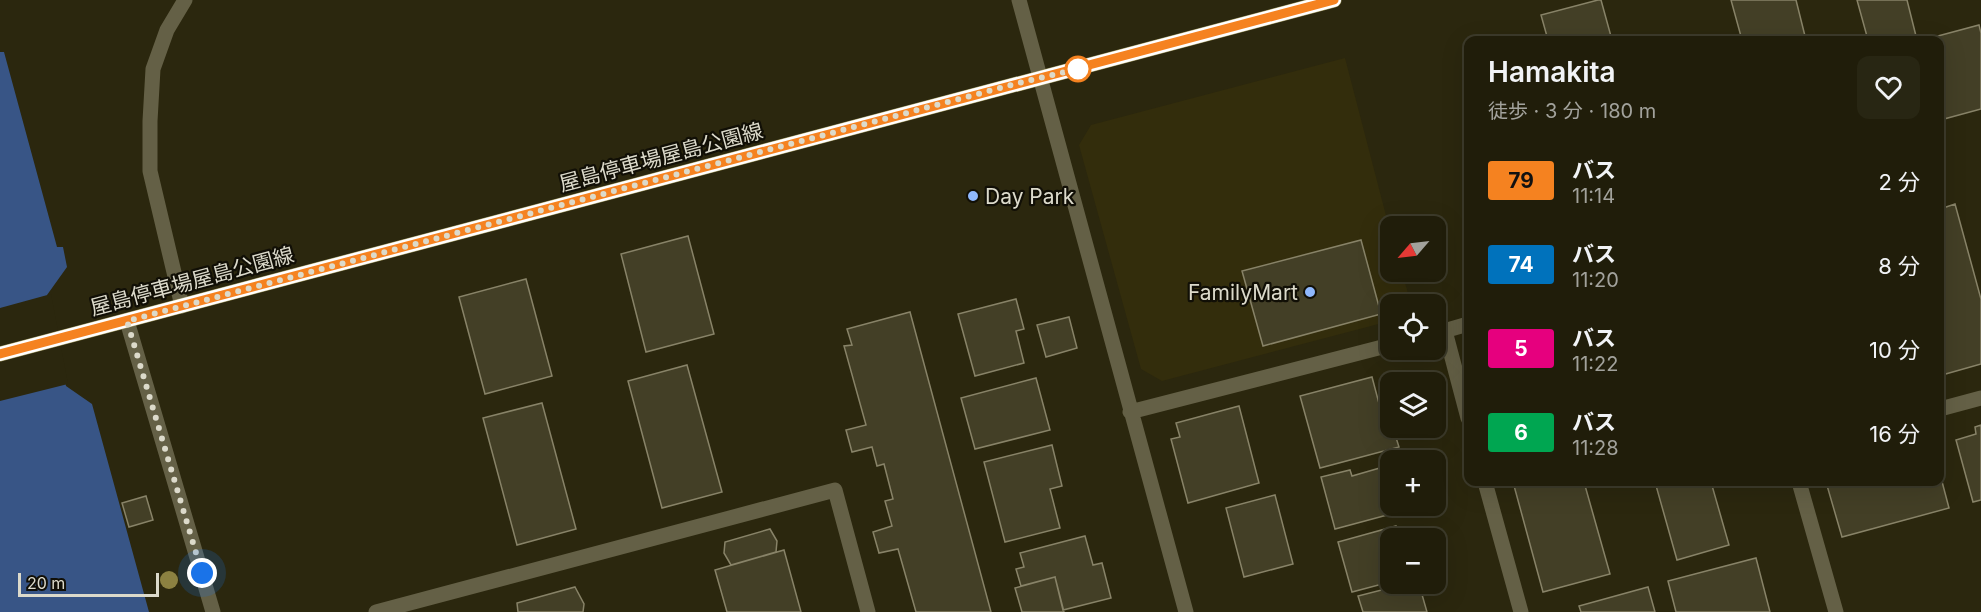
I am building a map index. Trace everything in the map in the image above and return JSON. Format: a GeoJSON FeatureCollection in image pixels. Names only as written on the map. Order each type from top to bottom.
{"type":"FeatureCollection","features":[{"type":"Feature","properties":{"kind":"main road","name":"屋島停車場屋島公園線"},"geometry":{"type":"LineString","coordinates":[[0,354],[1334,0]]}},
{"type":"Feature","properties":{"kind":"street"},"geometry":{"type":"LineString","coordinates":[[182,306],[150,171],[150,121],[153,69],[167,30],[185,0]]}},
{"type":"Feature","properties":{"kind":"street"},"geometry":{"type":"LineString","coordinates":[[1019,0],[1181,611]]}},
{"type":"Feature","properties":{"kind":"street"},"geometry":{"type":"LineString","coordinates":[[127,321],[213,612]]}},
{"type":"Feature","properties":{"kind":"street"},"geometry":{"type":"LineString","coordinates":[[1446,330],[1464,325]]}},
{"type":"Feature","properties":{"kind":"street"},"geometry":{"type":"LineString","coordinates":[[1130,412],[1380,348]]}},
{"type":"Feature","properties":{"kind":"street"},"geometry":{"type":"LineString","coordinates":[[1446,350],[1464,406]]}},
{"type":"Feature","properties":{"kind":"street"},"geometry":{"type":"LineString","coordinates":[[1944,409],[1981,398]]}},
{"type":"Feature","properties":{"kind":"street"},"geometry":{"type":"LineString","coordinates":[[1486,486],[1521,612]]}},
{"type":"Feature","properties":{"kind":"street"},"geometry":{"type":"LineString","coordinates":[[1800,486],[1836,612]]}},
{"type":"Feature","properties":{"kind":"street"},"geometry":{"type":"LineString","coordinates":[[376,612],[835,490],[868,612]]}},
{"type":"Feature","properties":{"kind":"shaded area"},"geometry":{"type":"Polygon","coordinates":[[[1345,58],[1386,216],[1380,216],[1380,282],[1405,282],[1408,294],[1380,294],[1380,324],[1162,381],[1141,369],[1079,145],[1091,125],[1345,58]]]}},
{"type":"Feature","properties":{"kind":"water"},"geometry":{"type":"Polygon","coordinates":[[[0,52],[4,52],[57,247],[63,247],[67,267],[47,295],[66,386],[92,404],[149,612],[0,612],[0,52]]]}},
{"type":"Feature","properties":{"kind":"pier"},"geometry":{"type":"Polygon","coordinates":[[[51,294],[68,384],[0,401],[0,308],[51,294]]]}},
{"type":"Feature","properties":{"kind":"building"},"geometry":{"type":"Polygon","coordinates":[[[1601,0],[1611,36],[1547,36],[1541,15],[1601,0]]]}},
{"type":"Feature","properties":{"kind":"building"},"geometry":{"type":"Polygon","coordinates":[[[1731,0],[1796,0],[1805,36],[1741,36],[1731,0]]]}},
{"type":"Feature","properties":{"kind":"building"},"geometry":{"type":"Polygon","coordinates":[[[1857,0],[1907,0],[1916,36],[1867,36],[1857,0]]]}},
{"type":"Feature","properties":{"kind":"building"},"geometry":{"type":"Polygon","coordinates":[[[1979,25],[1981,33],[1981,109],[1944,119],[1944,36],[1938,36],[1979,25]]]}},
{"type":"Feature","properties":{"kind":"building"},"geometry":{"type":"Polygon","coordinates":[[[1955,204],[1981,299],[1981,364],[1944,374],[1944,208],[1955,204]]]}},
{"type":"Feature","properties":{"kind":"building"},"geometry":{"type":"Polygon","coordinates":[[[688,236],[714,334],[646,352],[621,254],[688,236]]]}},
{"type":"Feature","properties":{"kind":"building"},"geometry":{"type":"Polygon","coordinates":[[[1361,240],[1380,314],[1263,346],[1242,271],[1361,240]]]}},
{"type":"Feature","properties":{"kind":"building"},"geometry":{"type":"Polygon","coordinates":[[[526,279],[552,376],[485,394],[459,297],[526,279]]]}},
{"type":"Feature","properties":{"kind":"building"},"geometry":{"type":"Polygon","coordinates":[[[1016,299],[1024,329],[1016,331],[1024,363],[975,376],[958,314],[1016,299]]]}},
{"type":"Feature","properties":{"kind":"building"},"geometry":{"type":"Polygon","coordinates":[[[910,312],[991,612],[916,612],[898,549],[879,553],[873,532],[892,526],[885,501],[893,499],[884,464],[877,466],[872,447],[852,452],[846,430],[866,425],[844,346],[852,345],[847,329],[910,312]]]}},
{"type":"Feature","properties":{"kind":"building"},"geometry":{"type":"Polygon","coordinates":[[[1069,317],[1077,348],[1046,357],[1037,325],[1069,317]]]}},
{"type":"Feature","properties":{"kind":"building"},"geometry":{"type":"Polygon","coordinates":[[[687,365],[722,492],[662,508],[628,381],[687,365]]]}},
{"type":"Feature","properties":{"kind":"building"},"geometry":{"type":"Polygon","coordinates":[[[1372,377],[1380,407],[1380,438],[1396,438],[1399,447],[1380,450],[1380,452],[1320,468],[1300,396],[1372,377]]]}},
{"type":"Feature","properties":{"kind":"building"},"geometry":{"type":"Polygon","coordinates":[[[1036,378],[1050,430],[975,449],[961,398],[1036,378]]]}},
{"type":"Feature","properties":{"kind":"building"},"geometry":{"type":"Polygon","coordinates":[[[542,403],[576,529],[517,545],[483,418],[542,403]]]}},
{"type":"Feature","properties":{"kind":"building"},"geometry":{"type":"Polygon","coordinates":[[[1239,406],[1259,483],[1188,503],[1171,439],[1180,437],[1176,423],[1239,406]]]}},
{"type":"Feature","properties":{"kind":"building"},"geometry":{"type":"Polygon","coordinates":[[[1981,425],[1981,500],[1973,502],[1956,440],[1976,434],[1975,427],[1981,425]]]}},
{"type":"Feature","properties":{"kind":"building"},"geometry":{"type":"Polygon","coordinates":[[[1052,445],[1062,486],[1050,489],[1060,528],[1005,542],[984,462],[1052,445]]]}},
{"type":"Feature","properties":{"kind":"building"},"geometry":{"type":"Polygon","coordinates":[[[1380,468],[1380,516],[1383,516],[1335,529],[1321,477],[1350,470],[1352,476],[1380,468]]]}},
{"type":"Feature","properties":{"kind":"building"},"geometry":{"type":"Polygon","coordinates":[[[1514,486],[1585,486],[1610,574],[1543,592],[1514,486]]]}},
{"type":"Feature","properties":{"kind":"building"},"geometry":{"type":"Polygon","coordinates":[[[1656,486],[1712,486],[1729,545],[1677,560],[1656,486]]]}},
{"type":"Feature","properties":{"kind":"building"},"geometry":{"type":"Polygon","coordinates":[[[1827,486],[1943,486],[1949,508],[1842,537],[1827,486]]]}},
{"type":"Feature","properties":{"kind":"building"},"geometry":{"type":"Polygon","coordinates":[[[1275,495],[1293,564],[1244,577],[1226,508],[1275,495]]]}},
{"type":"Feature","properties":{"kind":"building"},"geometry":{"type":"Polygon","coordinates":[[[146,496],[153,520],[129,527],[122,503],[146,496]]]}},
{"type":"Feature","properties":{"kind":"building"},"geometry":{"type":"Polygon","coordinates":[[[770,529],[777,541],[776,552],[731,565],[724,553],[725,542],[770,529]]]}},
{"type":"Feature","properties":{"kind":"building"},"geometry":{"type":"Polygon","coordinates":[[[1380,530],[1380,585],[1352,592],[1338,542],[1380,530]]]}},
{"type":"Feature","properties":{"kind":"building"},"geometry":{"type":"Polygon","coordinates":[[[1085,536],[1093,565],[1102,563],[1111,598],[1063,610],[1055,577],[1021,586],[1016,569],[1024,567],[1020,553],[1085,536]]]}},
{"type":"Feature","properties":{"kind":"building"},"geometry":{"type":"Polygon","coordinates":[[[784,550],[801,612],[727,612],[715,570],[784,550]]]}},
{"type":"Feature","properties":{"kind":"building"},"geometry":{"type":"Polygon","coordinates":[[[1756,558],[1770,612],[1676,612],[1668,581],[1756,558]]]}},
{"type":"Feature","properties":{"kind":"building"},"geometry":{"type":"Polygon","coordinates":[[[1055,577],[1064,612],[1022,612],[1015,588],[1055,577]]]}},
{"type":"Feature","properties":{"kind":"building"},"geometry":{"type":"Polygon","coordinates":[[[575,587],[584,604],[583,612],[518,612],[517,603],[575,587]]]}},
{"type":"Feature","properties":{"kind":"building"},"geometry":{"type":"Polygon","coordinates":[[[1648,587],[1655,612],[1581,612],[1579,606],[1648,587]]]}},
{"type":"Feature","properties":{"kind":"building"},"geometry":{"type":"Polygon","coordinates":[[[1380,590],[1380,594],[1422,594],[1427,612],[1363,612],[1358,596],[1380,590]]]}},
{"type":"Feature","properties":{"kind":"bus line","name":"79"},"geometry":{"type":"LineString","coordinates":[[0,354],[1334,0]]}},
{"type":"Feature","properties":{"kind":"place","name":"Day Park"},"geometry":{"type":"Point","coordinates":[973,196]}},
{"type":"Feature","properties":{"kind":"place","name":"FamilyMart"},"geometry":{"type":"Point","coordinates":[1310,292]}},
{"type":"Feature","properties":{"kind":"route"},"geometry":{"type":"LineString","coordinates":[[202,573],[127,321],[1039,77],[1078,69]]}}]}
